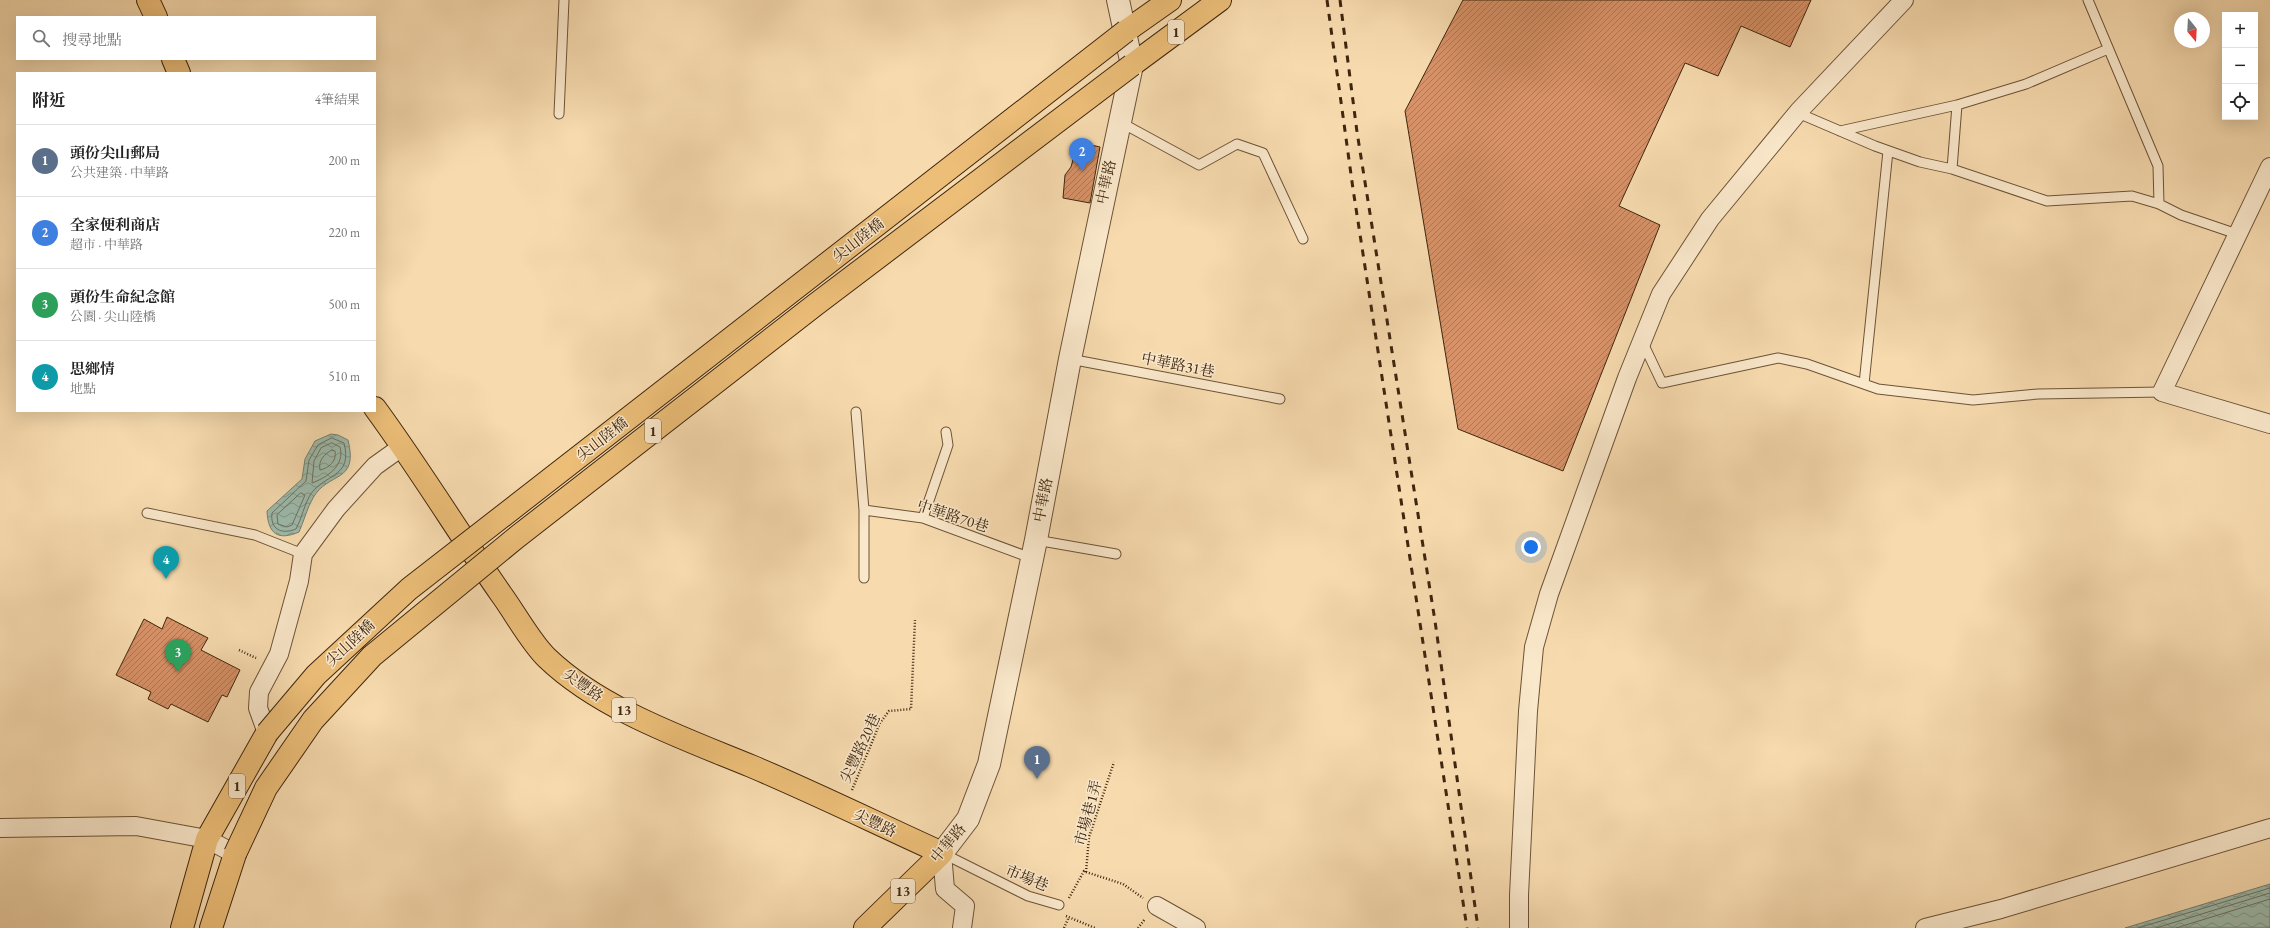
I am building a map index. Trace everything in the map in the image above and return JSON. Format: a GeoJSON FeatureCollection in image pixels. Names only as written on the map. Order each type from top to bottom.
{"type":"FeatureCollection","features":[{"type":"Feature","properties":{"kind":"main road"},"geometry":{"type":"LineString","coordinates":[[148,0],[156,16]]}},
{"type":"Feature","properties":{"kind":"main road","name":"1"},"geometry":{"type":"LineString","coordinates":[[1126,31],[1170,0]]}},
{"type":"Feature","properties":{"kind":"main road","name":"1"},"geometry":{"type":"LineString","coordinates":[[1132,64],[1220,0]]}},
{"type":"Feature","properties":{"kind":"main road","name":"尖山陸橋"},"geometry":{"type":"LineString","coordinates":[[207,839],[267,733],[316,675],[408,589],[1126,31]]}},
{"type":"Feature","properties":{"kind":"main road"},"geometry":{"type":"LineString","coordinates":[[173,60],[179,72]]}},
{"type":"Feature","properties":{"kind":"main road","name":"尖山陸橋"},"geometry":{"type":"LineString","coordinates":[[235,854],[266,788],[301,737],[313,720],[372,656],[517,537],[809,310],[1132,64]]}},
{"type":"Feature","properties":{"kind":"main road","name":"尖豐路"},"geometry":{"type":"LineString","coordinates":[[376,409],[403,446],[453,525],[545,657],[580,686],[610,703],[704,747],[752,766],[942,853]]}},
{"type":"Feature","properties":{"kind":"main road","name":"1"},"geometry":{"type":"LineString","coordinates":[[182,928],[207,839]]}},
{"type":"Feature","properties":{"kind":"main road","name":"中華路"},"geometry":{"type":"LineString","coordinates":[[865,928],[942,853]]}},
{"type":"Feature","properties":{"kind":"main road","name":"1"},"geometry":{"type":"LineString","coordinates":[[211,928],[235,854]]}},
{"type":"Feature","properties":{"kind":"street","name":"中華路"},"geometry":{"type":"LineString","coordinates":[[942,853],[968,819],[989,764],[1034,549],[1070,359],[1132,64],[1118,0]]}},
{"type":"Feature","properties":{"kind":"street"},"geometry":{"type":"LineString","coordinates":[[1519,928],[1518,895],[1528,711],[1534,647],[1549,594],[1642,341],[1661,294],[1710,219],[1798,112],[1904,0]]}},
{"type":"Feature","properties":{"kind":"street"},"geometry":{"type":"LineString","coordinates":[[2270,167],[2162,392],[2270,424]]}},
{"type":"Feature","properties":{"kind":"street"},"geometry":{"type":"LineString","coordinates":[[267,733],[258,708],[259,692],[279,654],[299,581],[304,554],[336,510],[376,466],[403,446]]}},
{"type":"Feature","properties":{"kind":"street"},"geometry":{"type":"LineString","coordinates":[[0,828],[34,829],[136,826],[207,839],[235,854]]}},
{"type":"Feature","properties":{"kind":"street"},"geometry":{"type":"LineString","coordinates":[[1925,928],[2002,909],[2270,828]]}},
{"type":"Feature","properties":{"kind":"street"},"geometry":{"type":"LineString","coordinates":[[942,853],[945,889],[964,906],[962,928]]}},
{"type":"Feature","properties":{"kind":"street"},"geometry":{"type":"LineString","coordinates":[[1157,906],[1196,928]]}},
{"type":"Feature","properties":{"kind":"lane"},"geometry":{"type":"LineString","coordinates":[[559,114],[564,0]]}},
{"type":"Feature","properties":{"kind":"lane"},"geometry":{"type":"LineString","coordinates":[[2088,0],[2158,166],[2159,204]]}},
{"type":"Feature","properties":{"kind":"lane"},"geometry":{"type":"LineString","coordinates":[[1840,131],[1957,105],[2026,84],[2108,49]]}},
{"type":"Feature","properties":{"kind":"lane"},"geometry":{"type":"LineString","coordinates":[[1952,169],[1957,105]]}},
{"type":"Feature","properties":{"kind":"lane"},"geometry":{"type":"LineString","coordinates":[[1798,112],[1888,151],[1920,162],[1952,169],[2048,201],[2132,196],[2159,204],[2181,215],[2238,234]]}},
{"type":"Feature","properties":{"kind":"lane"},"geometry":{"type":"LineString","coordinates":[[1119,122],[1199,164],[1237,144],[1263,153],[1303,240]]}},
{"type":"Feature","properties":{"kind":"lane"},"geometry":{"type":"LineString","coordinates":[[1864,384],[1888,151]]}},
{"type":"Feature","properties":{"kind":"lane"},"geometry":{"type":"LineString","coordinates":[[1642,341],[1662,383],[1778,358],[1807,364],[1878,389],[1973,400],[2038,394],[2162,392]]}},
{"type":"Feature","properties":{"kind":"lane","name":"中華路31巷"},"geometry":{"type":"LineString","coordinates":[[1070,359],[1280,399]]}},
{"type":"Feature","properties":{"kind":"lane"},"geometry":{"type":"LineString","coordinates":[[856,412],[864,510],[864,578]]}},
{"type":"Feature","properties":{"kind":"lane"},"geometry":{"type":"LineString","coordinates":[[923,518],[948,445],[946,432]]}},
{"type":"Feature","properties":{"kind":"lane","name":"中華路70巷"},"geometry":{"type":"LineString","coordinates":[[864,510],[923,518],[1034,549],[1116,554]]}},
{"type":"Feature","properties":{"kind":"lane"},"geometry":{"type":"LineString","coordinates":[[147,513],[255,535],[304,554]]}},
{"type":"Feature","properties":{"kind":"lane","name":"市場巷"},"geometry":{"type":"LineString","coordinates":[[942,853],[1028,896],[1059,905]]}},
{"type":"Feature","properties":{"kind":"path","name":"尖豐路20巷"},"geometry":{"type":"LineString","coordinates":[[844,809],[880,723],[889,711],[911,709],[916,620]]}},
{"type":"Feature","properties":{"kind":"path","name":"市場巷1弄"},"geometry":{"type":"LineString","coordinates":[[1059,905],[1072,896],[1084,871],[1086,872],[1089,837],[1114,762]]}},
{"type":"Feature","properties":{"kind":"path"},"geometry":{"type":"LineString","coordinates":[[1086,872],[1123,884],[1157,906]]}},
{"type":"Feature","properties":{"kind":"path","name":"市場巷"},"geometry":{"type":"LineString","coordinates":[[1059,905],[1058,913],[1095,928]]}},
{"type":"Feature","properties":{"kind":"path"},"geometry":{"type":"LineString","coordinates":[[1064,928],[1069,917]]}},
{"type":"Feature","properties":{"kind":"water"},"geometry":{"type":"Polygon","coordinates":[[[331,434],[338,435],[348,440],[350,454],[349,464],[346,471],[319,490],[307,510],[299,532],[285,536],[276,534],[269,525],[267,511],[302,479],[305,459],[315,441],[331,434]]]}},
{"type":"Feature","properties":{"kind":"water"},"geometry":{"type":"Polygon","coordinates":[[[2270,884],[2270,928],[2125,928],[2270,884]]]}},
{"type":"Feature","properties":{"kind":"building"},"geometry":{"type":"Polygon","coordinates":[[[1463,0],[1811,0],[1790,47],[1741,26],[1718,76],[1685,63],[1619,206],[1660,225],[1563,471],[1458,429],[1405,111],[1463,0]]]}},
{"type":"Feature","properties":{"kind":"building"},"geometry":{"type":"Polygon","coordinates":[[[1091,145],[1100,147],[1090,203],[1063,198],[1065,175],[1071,167],[1075,152],[1091,145]]]}},
{"type":"Feature","properties":{"kind":"building"},"geometry":{"type":"Polygon","coordinates":[[[167,617],[208,638],[201,650],[240,670],[227,697],[222,695],[208,722],[171,704],[168,709],[148,699],[151,692],[116,675],[144,619],[162,629],[167,617]]]}},
{"type":"Feature","properties":{"kind":"railway"},"geometry":{"type":"LineString","coordinates":[[1327,0],[1353,189],[1467,928]]}},
{"type":"Feature","properties":{"kind":"railway"},"geometry":{"type":"LineString","coordinates":[[1340,0],[1357,132],[1435,621],[1478,928]]}},
{"type":"Feature","properties":{"kind":"place","name":"全家便利商店"},"geometry":{"type":"Point","coordinates":[1082,171]}},
{"type":"Feature","properties":{"kind":"place","name":"思鄉情"},"geometry":{"type":"Point","coordinates":[166,579]}},
{"type":"Feature","properties":{"kind":"place","name":"頭份生命紀念館"},"geometry":{"type":"Point","coordinates":[178,672]}},
{"type":"Feature","properties":{"kind":"place","name":"頭份尖山郵局"},"geometry":{"type":"Point","coordinates":[1037,779]}}]}
